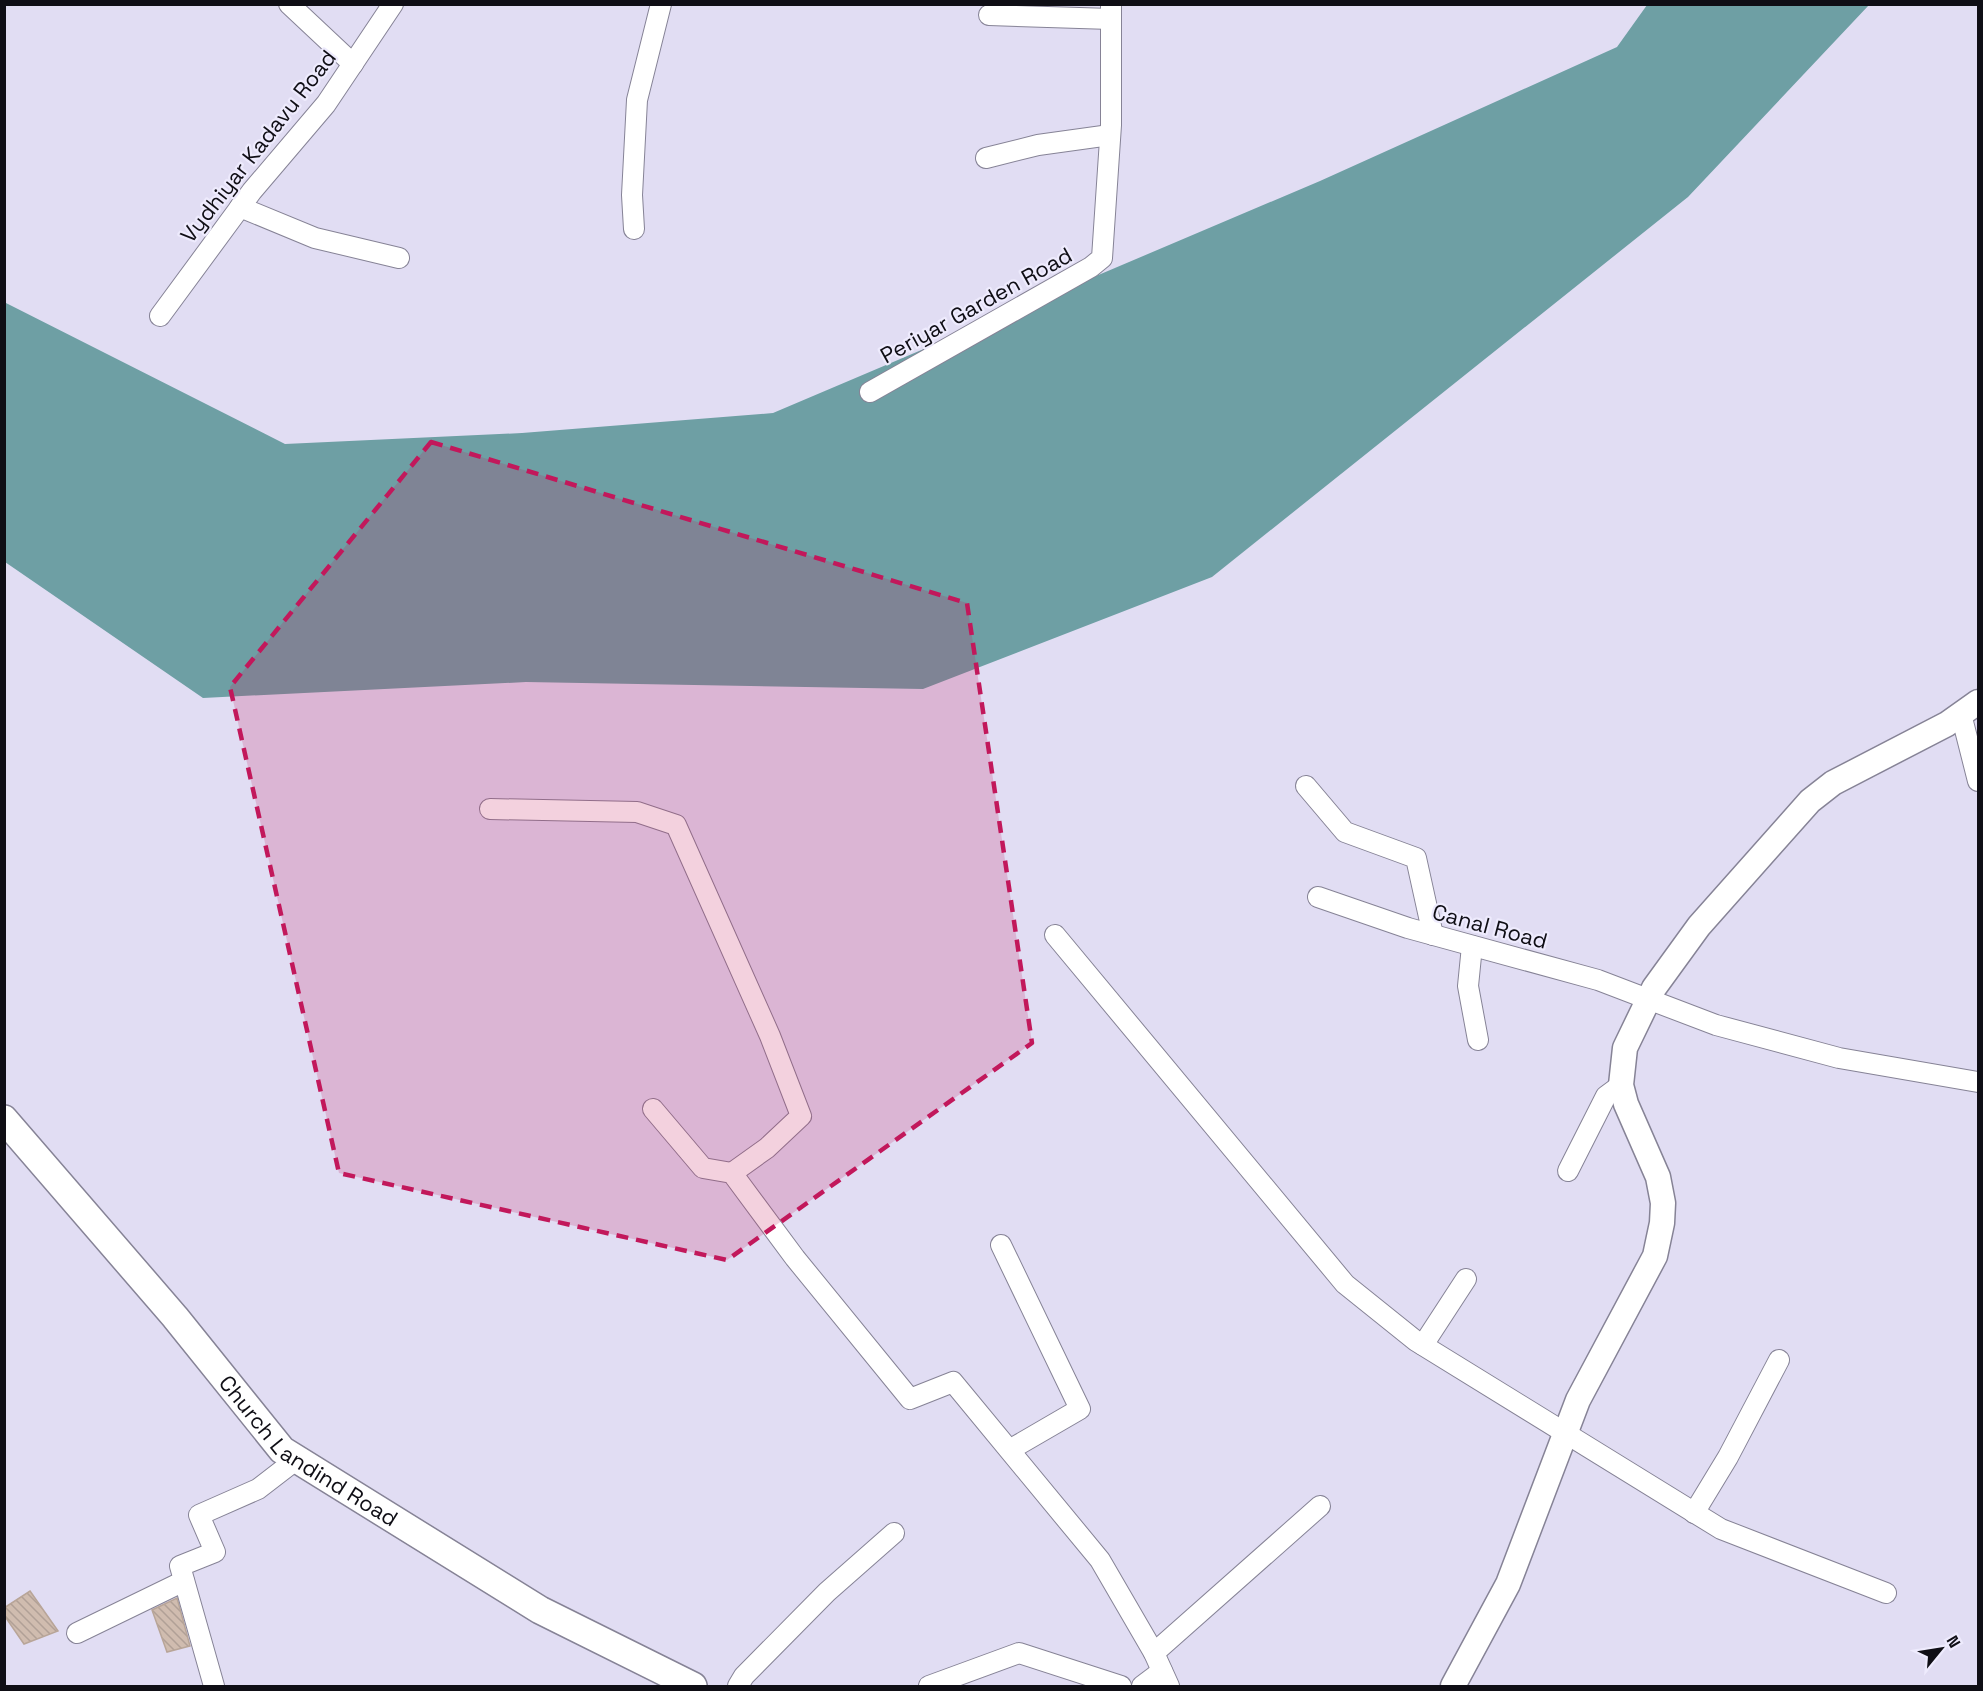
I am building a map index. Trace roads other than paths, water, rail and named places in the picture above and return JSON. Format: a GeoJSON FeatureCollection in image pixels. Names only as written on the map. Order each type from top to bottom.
{"type":"FeatureCollection","features":[{"type":"Feature","properties":{"kind":"main road","name":"Church Landind Road"},"geometry":{"type":"LineString","coordinates":[[4,1119],[175,1317],[282,1450],[540,1610],[693,1686]]}},
{"type":"Feature","properties":{"kind":"street"},"geometry":{"type":"LineString","coordinates":[[290,4],[352,64]]}},
{"type":"Feature","properties":{"kind":"street","name":"Vydhiyar Kadavu Road"},"geometry":{"type":"LineString","coordinates":[[160,316],[240,207],[326,104],[393,4]]}},
{"type":"Feature","properties":{"kind":"street"},"geometry":{"type":"LineString","coordinates":[[634,229],[632,195],[637,100],[661,4]]}},
{"type":"Feature","properties":{"kind":"street"},"geometry":{"type":"LineString","coordinates":[[989,15],[1111,12]]}},
{"type":"Feature","properties":{"kind":"street","name":"Periyar Garden Road"},"geometry":{"type":"LineString","coordinates":[[870,392],[1091,267],[1102,258],[1110,135],[1111,12]]}},
{"type":"Feature","properties":{"kind":"street"},"geometry":{"type":"LineString","coordinates":[[986,158],[1038,145],[1110,135]]}},
{"type":"Feature","properties":{"kind":"street"},"geometry":{"type":"LineString","coordinates":[[240,207],[315,238],[399,258]]}},
{"type":"Feature","properties":{"kind":"street"},"geometry":{"type":"LineString","coordinates":[[1453,1686],[1508,1584],[1578,1400],[1655,1256],[1662,1224],[1663,1203],[1658,1178],[1626,1104],[1621,1085],[1624,1048],[1648,1000],[1699,926],[1810,801],[1833,783],[1947,724],[1970,708],[1978,781]]}},
{"type":"Feature","properties":{"kind":"street"},"geometry":{"type":"LineString","coordinates":[[1306,786],[1345,832],[1416,858],[1434,935]]}},
{"type":"Feature","properties":{"kind":"street"},"geometry":{"type":"LineString","coordinates":[[490,809],[637,812],[676,825],[770,1036],[801,1116],[767,1148],[732,1173]]}},
{"type":"Feature","properties":{"kind":"street","name":"Canal Road"},"geometry":{"type":"LineString","coordinates":[[1318,897],[1434,935],[1598,980],[1716,1026],[1839,1058],[1978,1082]]}},
{"type":"Feature","properties":{"kind":"street"},"geometry":{"type":"LineString","coordinates":[[1055,935],[1345,1284],[1423,1345],[1566,1431],[1720,1529],[1886,1593]]}},
{"type":"Feature","properties":{"kind":"street"},"geometry":{"type":"LineString","coordinates":[[1472,946],[1468,986],[1478,1040]]}},
{"type":"Feature","properties":{"kind":"street"},"geometry":{"type":"LineString","coordinates":[[1568,1171],[1606,1096],[1621,1085]]}},
{"type":"Feature","properties":{"kind":"street"},"geometry":{"type":"LineString","coordinates":[[653,1109],[703,1168],[732,1173],[808,1275],[910,1399],[953,1382],[1011,1449],[1100,1560],[1154,1653],[1166,1679],[1142,1686]]}},
{"type":"Feature","properties":{"kind":"street"},"geometry":{"type":"LineString","coordinates":[[1001,1245],[1080,1409],[1011,1449]]}},
{"type":"Feature","properties":{"kind":"street"},"geometry":{"type":"LineString","coordinates":[[1423,1345],[1466,1279]]}},
{"type":"Feature","properties":{"kind":"street"},"geometry":{"type":"LineString","coordinates":[[1694,1513],[1728,1457],[1779,1360]]}},
{"type":"Feature","properties":{"kind":"street"},"geometry":{"type":"LineString","coordinates":[[214,1686],[180,1566],[215,1552],[199,1515],[258,1489],[297,1459]]}},
{"type":"Feature","properties":{"kind":"street"},"geometry":{"type":"LineString","coordinates":[[1154,1653],[1320,1506]]}},
{"type":"Feature","properties":{"kind":"street"},"geometry":{"type":"LineString","coordinates":[[738,1686],[744,1676],[827,1592],[894,1533]]}},
{"type":"Feature","properties":{"kind":"street"},"geometry":{"type":"LineString","coordinates":[[77,1633],[184,1581]]}},
{"type":"Feature","properties":{"kind":"street"},"geometry":{"type":"LineString","coordinates":[[929,1686],[1019,1653],[1121,1686]]}}]}
